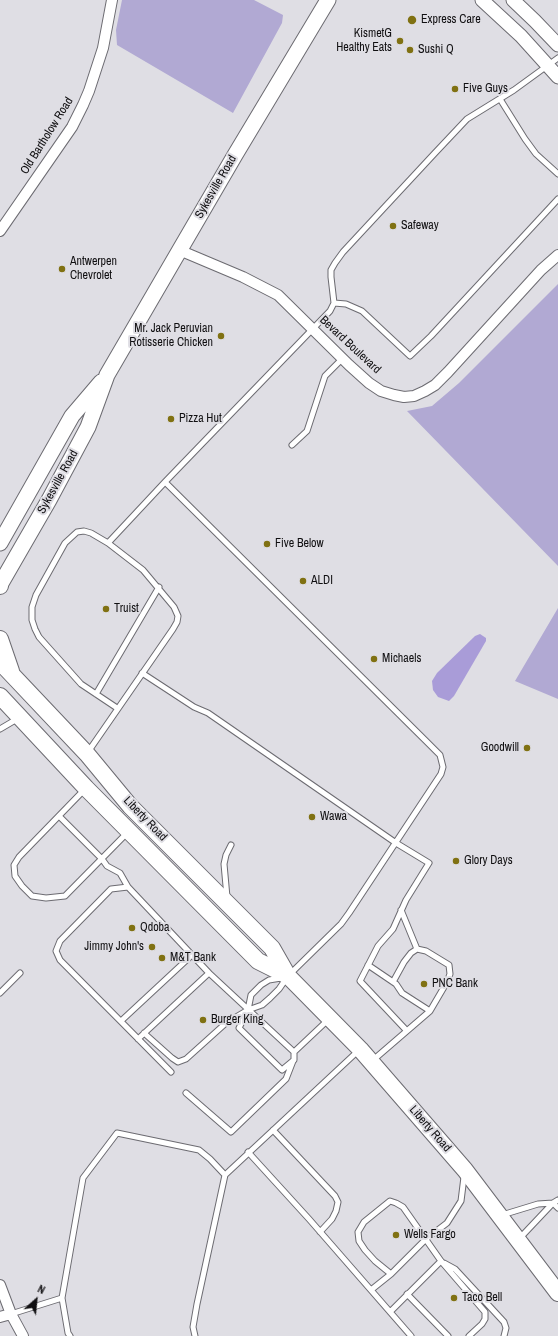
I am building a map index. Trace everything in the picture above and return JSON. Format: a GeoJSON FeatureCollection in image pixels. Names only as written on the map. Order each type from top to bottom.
{"type":"FeatureCollection","features":[{"type":"Feature","properties":{"kind":"main road","name":"Sykesville Road"},"geometry":{"type":"LineString","coordinates":[[0,585],[49,500],[88,427],[107,375],[179,250],[328,0]]}},
{"type":"Feature","properties":{"kind":"main road","name":"Sykesville Road"},"geometry":{"type":"LineString","coordinates":[[0,543],[72,416],[107,375]]}},
{"type":"Feature","properties":{"kind":"main road"},"geometry":{"type":"LineString","coordinates":[[0,639],[13,676]]}},
{"type":"Feature","properties":{"kind":"main road","name":"Liberty Road"},"geometry":{"type":"LineString","coordinates":[[0,662],[87,754],[130,806],[272,948],[288,976],[372,1062],[465,1170],[558,1293]]}},
{"type":"Feature","properties":{"kind":"main road","name":"Liberty Road"},"geometry":{"type":"LineString","coordinates":[[0,696],[128,832],[258,961],[288,976]]}},
{"type":"Feature","properties":{"kind":"street","name":"Old Bartholow Road"},"geometry":{"type":"LineString","coordinates":[[0,231],[72,127],[83,105],[103,48],[112,0]]}},
{"type":"Feature","properties":{"kind":"street"},"geometry":{"type":"LineString","coordinates":[[482,0],[521,36],[553,62],[558,77]]}},
{"type":"Feature","properties":{"kind":"street"},"geometry":{"type":"LineString","coordinates":[[513,0],[558,45]]}},
{"type":"Feature","properties":{"kind":"street","name":"Bevard Boulevard"},"geometry":{"type":"LineString","coordinates":[[179,250],[263,286],[278,295],[369,383],[381,391],[404,397],[414,396],[434,385],[448,372],[541,270],[558,255]]}},
{"type":"Feature","properties":{"kind":"street"},"geometry":{"type":"LineString","coordinates":[[0,1285],[11,1314],[23,1336]]}},
{"type":"Feature","properties":{"kind":"street"},"geometry":{"type":"LineString","coordinates":[[0,1317],[11,1314]]}},
{"type":"Feature","properties":{"kind":"lane"},"geometry":{"type":"LineString","coordinates":[[108,543],[312,328],[330,311],[334,303],[331,270],[343,252],[467,119],[500,99],[553,62]]}},
{"type":"Feature","properties":{"kind":"lane"},"geometry":{"type":"LineString","coordinates":[[500,99],[532,149],[558,174]]}},
{"type":"Feature","properties":{"kind":"lane"},"geometry":{"type":"LineString","coordinates":[[334,303],[346,304],[362,311],[410,356],[431,336],[558,199]]}},
{"type":"Feature","properties":{"kind":"lane"},"geometry":{"type":"LineString","coordinates":[[292,446],[308,431],[325,376],[343,358]]}},
{"type":"Feature","properties":{"kind":"lane"},"geometry":{"type":"LineString","coordinates":[[144,1033],[178,1062],[186,1059],[226,1024],[248,1010],[262,1005],[270,998],[279,989],[288,976],[341,924],[441,774],[443,767],[440,755],[165,482]]}},
{"type":"Feature","properties":{"kind":"lane"},"geometry":{"type":"LineString","coordinates":[[87,754],[177,622],[178,616],[174,607],[159,587],[145,572],[108,543],[91,533],[84,531],[77,532],[65,543],[36,595],[32,607],[32,620],[39,637],[81,684],[117,708]]}},
{"type":"Feature","properties":{"kind":"lane"},"geometry":{"type":"LineString","coordinates":[[96,694],[159,587]]}},
{"type":"Feature","properties":{"kind":"lane"},"geometry":{"type":"LineString","coordinates":[[142,673],[194,707],[208,713],[396,843],[429,863],[401,910],[394,929],[378,946],[360,982],[407,1031]]}},
{"type":"Feature","properties":{"kind":"lane"},"geometry":{"type":"LineString","coordinates":[[0,729],[20,717]]}},
{"type":"Feature","properties":{"kind":"lane"},"geometry":{"type":"LineString","coordinates":[[86,788],[19,857],[14,865],[15,876],[22,886],[32,896],[46,898],[65,896],[128,832]]}},
{"type":"Feature","properties":{"kind":"lane"},"geometry":{"type":"LineString","coordinates":[[59,816],[102,859],[107,866],[120,873],[128,887],[209,973],[294,1052]]}},
{"type":"Feature","properties":{"kind":"lane"},"geometry":{"type":"LineString","coordinates":[[228,904],[224,864],[226,855],[231,845]]}},
{"type":"Feature","properties":{"kind":"lane"},"geometry":{"type":"LineString","coordinates":[[128,887],[111,889],[60,941],[56,951],[60,960],[171,1072]]}},
{"type":"Feature","properties":{"kind":"lane"},"geometry":{"type":"LineString","coordinates":[[401,910],[417,949]]}},
{"type":"Feature","properties":{"kind":"lane"},"geometry":{"type":"LineString","coordinates":[[372,1062],[430,1011],[447,982],[450,974],[449,965],[426,951],[417,949],[411,953],[404,962],[393,982]]}},
{"type":"Feature","properties":{"kind":"lane"},"geometry":{"type":"LineString","coordinates":[[121,1021],[192,955]]}},
{"type":"Feature","properties":{"kind":"lane"},"geometry":{"type":"LineString","coordinates":[[368,965],[393,982],[402,993],[430,1011]]}},
{"type":"Feature","properties":{"kind":"lane"},"geometry":{"type":"LineString","coordinates":[[0,994],[20,973]]}},
{"type":"Feature","properties":{"kind":"lane"},"geometry":{"type":"LineString","coordinates":[[138,1039],[209,973]]}},
{"type":"Feature","properties":{"kind":"lane"},"geometry":{"type":"LineString","coordinates":[[288,976],[269,980],[261,985],[251,995],[248,1010],[239,1028],[282,1070],[294,1060]]}},
{"type":"Feature","properties":{"kind":"lane"},"geometry":{"type":"LineString","coordinates":[[186,1093],[231,1132],[286,1079],[294,1060],[294,1052],[330,1018]]}},
{"type":"Feature","properties":{"kind":"lane"},"geometry":{"type":"LineString","coordinates":[[195,1336],[193,1327],[197,1304],[225,1175],[360,1049]]}},
{"type":"Feature","properties":{"kind":"lane"},"geometry":{"type":"LineString","coordinates":[[273,1130],[335,1196],[338,1202],[332,1219],[320,1232]]}},
{"type":"Feature","properties":{"kind":"lane"},"geometry":{"type":"LineString","coordinates":[[70,1336],[68,1333],[62,1298],[83,1178],[117,1133],[199,1150],[225,1175]]}},
{"type":"Feature","properties":{"kind":"lane"},"geometry":{"type":"LineString","coordinates":[[248,1152],[412,1336]]}},
{"type":"Feature","properties":{"kind":"lane"},"geometry":{"type":"LineString","coordinates":[[371,1290],[391,1274],[426,1239],[447,1223],[462,1201],[465,1170]]}},
{"type":"Feature","properties":{"kind":"lane"},"geometry":{"type":"LineString","coordinates":[[500,1215],[538,1204],[556,1201]]}},
{"type":"Feature","properties":{"kind":"lane"},"geometry":{"type":"LineString","coordinates":[[556,1201],[558,1208]]}},
{"type":"Feature","properties":{"kind":"lane"},"geometry":{"type":"LineString","coordinates":[[518,1239],[556,1201]]}},
{"type":"Feature","properties":{"kind":"lane"},"geometry":{"type":"LineString","coordinates":[[391,1274],[375,1261],[359,1241],[358,1232],[364,1222],[390,1202],[396,1202],[403,1207],[441,1261],[485,1312],[485,1319],[482,1324],[469,1336]]}},
{"type":"Feature","properties":{"kind":"lane"},"geometry":{"type":"LineString","coordinates":[[390,1312],[441,1261]]}},
{"type":"Feature","properties":{"kind":"lane"},"geometry":{"type":"LineString","coordinates":[[441,1261],[455,1269],[504,1322],[506,1328],[504,1336]]}},
{"type":"Feature","properties":{"kind":"lane"},"geometry":{"type":"LineString","coordinates":[[407,1294],[448,1336]]}},
{"type":"Feature","properties":{"kind":"lane"},"geometry":{"type":"LineString","coordinates":[[11,1314],[62,1298]]}},
{"type":"Feature","properties":{"kind":"shaded area"},"geometry":{"type":"Polygon","coordinates":[[[122,0],[254,0],[283,15],[282,23],[233,113],[117,45],[116,30],[122,0]]]}},
{"type":"Feature","properties":{"kind":"shaded area"},"geometry":{"type":"Polygon","coordinates":[[[558,284],[558,566],[407,411],[432,406],[459,383],[558,284]]]}},
{"type":"Feature","properties":{"kind":"shaded area"},"geometry":{"type":"Polygon","coordinates":[[[558,608],[558,699],[515,681],[558,608]]]}},
{"type":"Feature","properties":{"kind":"shaded area"},"geometry":{"type":"Polygon","coordinates":[[[480,634],[486,638],[486,641],[454,696],[449,701],[438,697],[433,690],[432,681],[437,673],[475,636],[480,634]]]}},
{"type":"Feature","properties":{"kind":"place","name":"Express Care"},"geometry":{"type":"Point","coordinates":[412,20]}},
{"type":"Feature","properties":{"kind":"place","name":"KismetG Healthy Eats"},"geometry":{"type":"Point","coordinates":[400,41]}},
{"type":"Feature","properties":{"kind":"place","name":"Sushi Q"},"geometry":{"type":"Point","coordinates":[410,50]}},
{"type":"Feature","properties":{"kind":"place","name":"Five Guys"},"geometry":{"type":"Point","coordinates":[455,89]}},
{"type":"Feature","properties":{"kind":"place","name":"Safeway"},"geometry":{"type":"Point","coordinates":[393,226]}},
{"type":"Feature","properties":{"kind":"place","name":"Antwerpen Chevrolet"},"geometry":{"type":"Point","coordinates":[62,269]}},
{"type":"Feature","properties":{"kind":"place","name":"Mr. Jack Peruvian Rotisserie Chicken"},"geometry":{"type":"Point","coordinates":[221,336]}},
{"type":"Feature","properties":{"kind":"place","name":"Pizza Hut"},"geometry":{"type":"Point","coordinates":[171,419]}},
{"type":"Feature","properties":{"kind":"place","name":"Five Below"},"geometry":{"type":"Point","coordinates":[267,544]}},
{"type":"Feature","properties":{"kind":"place","name":"ALDI"},"geometry":{"type":"Point","coordinates":[303,581]}},
{"type":"Feature","properties":{"kind":"place","name":"Truist"},"geometry":{"type":"Point","coordinates":[106,609]}},
{"type":"Feature","properties":{"kind":"place","name":"Michaels"},"geometry":{"type":"Point","coordinates":[374,659]}},
{"type":"Feature","properties":{"kind":"place","name":"Goodwill"},"geometry":{"type":"Point","coordinates":[527,748]}},
{"type":"Feature","properties":{"kind":"place","name":"Wawa"},"geometry":{"type":"Point","coordinates":[312,817]}},
{"type":"Feature","properties":{"kind":"place","name":"Glory Days"},"geometry":{"type":"Point","coordinates":[456,861]}},
{"type":"Feature","properties":{"kind":"place","name":"Qdoba"},"geometry":{"type":"Point","coordinates":[132,928]}},
{"type":"Feature","properties":{"kind":"place","name":"Jimmy John's"},"geometry":{"type":"Point","coordinates":[152,947]}},
{"type":"Feature","properties":{"kind":"place","name":"M&T Bank"},"geometry":{"type":"Point","coordinates":[162,958]}},
{"type":"Feature","properties":{"kind":"place","name":"PNC Bank"},"geometry":{"type":"Point","coordinates":[424,984]}},
{"type":"Feature","properties":{"kind":"place","name":"Burger King"},"geometry":{"type":"Point","coordinates":[203,1020]}},
{"type":"Feature","properties":{"kind":"place","name":"Wells Fargo"},"geometry":{"type":"Point","coordinates":[396,1235]}},
{"type":"Feature","properties":{"kind":"place","name":"Taco Bell"},"geometry":{"type":"Point","coordinates":[454,1298]}}]}
